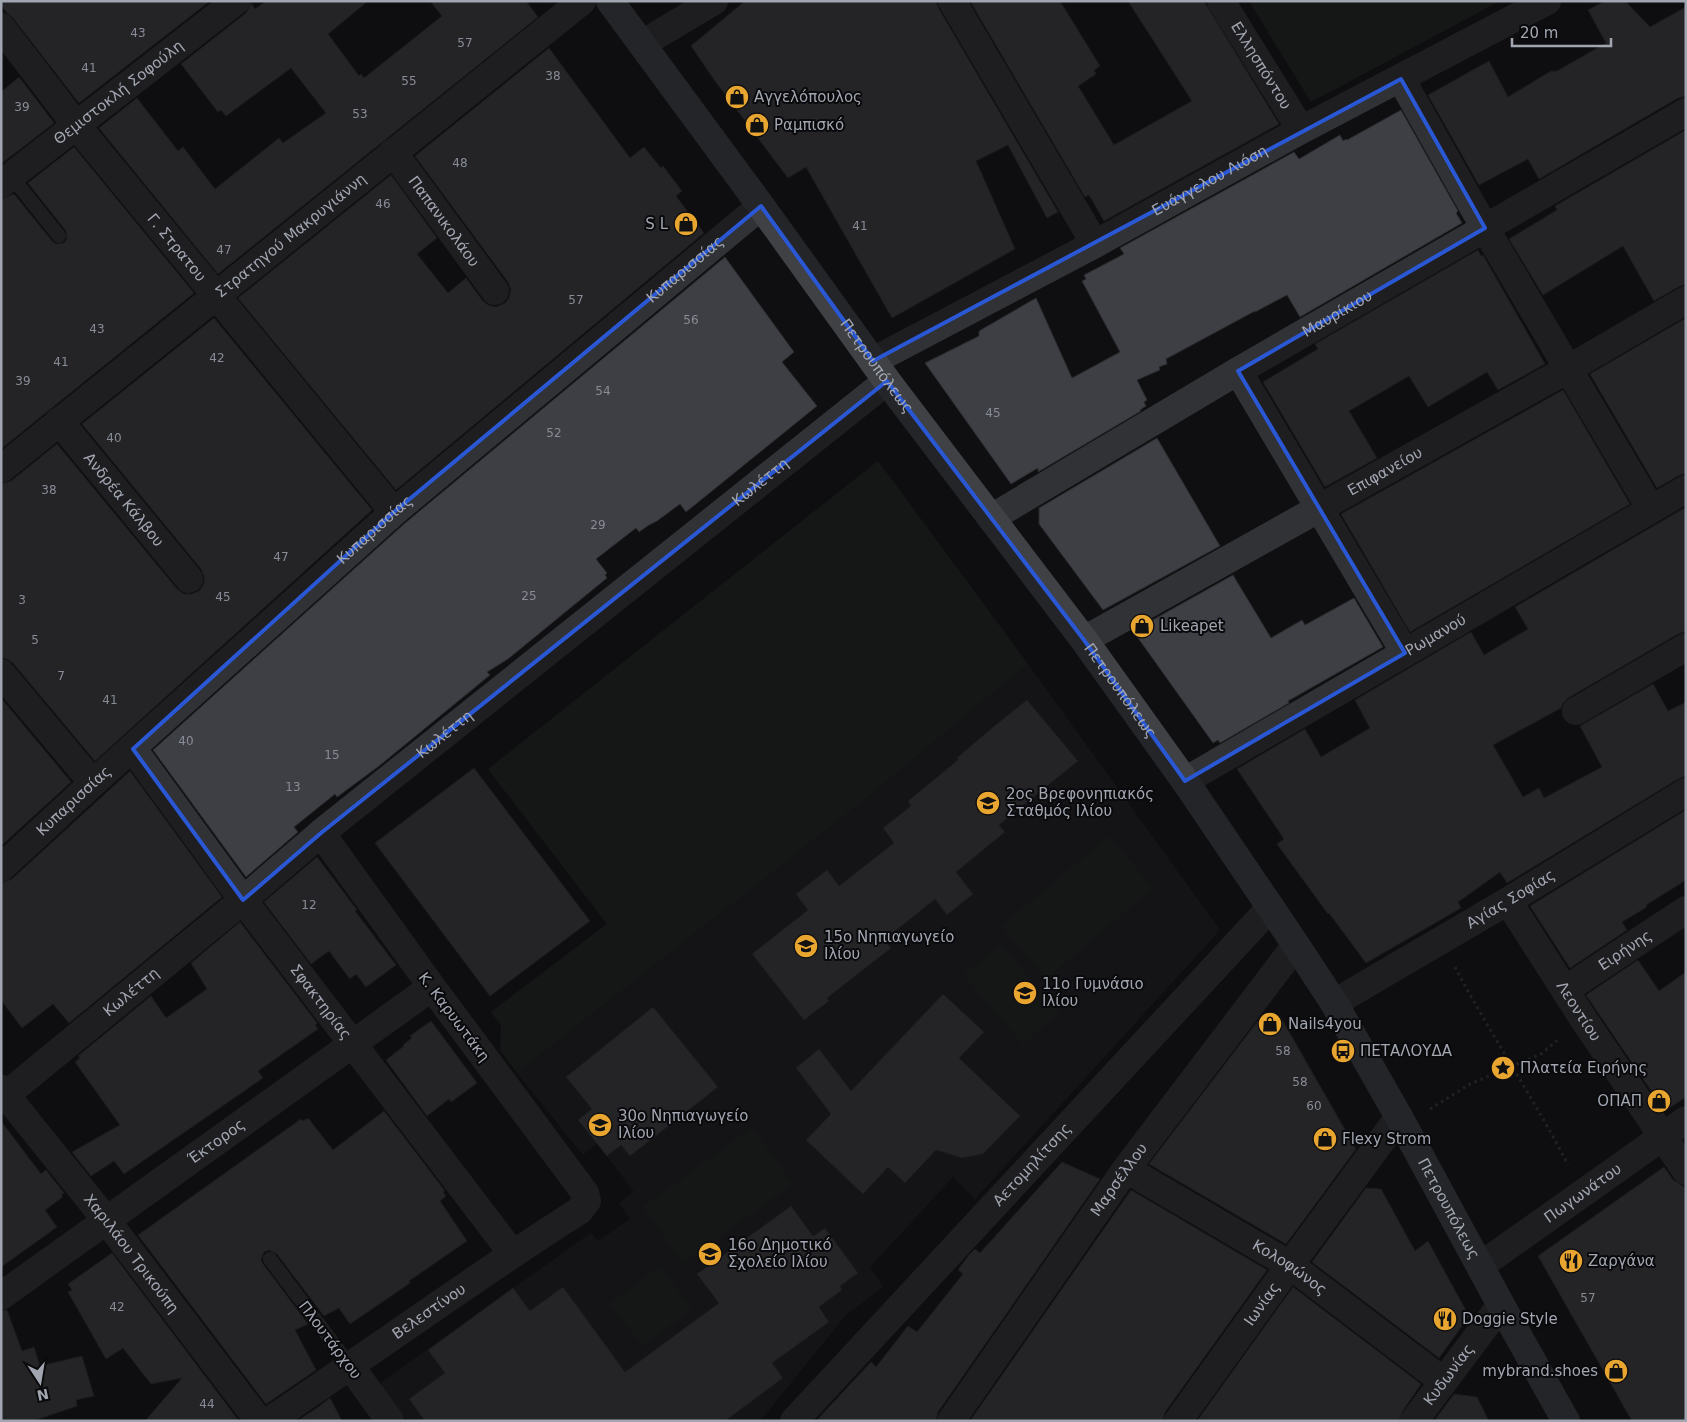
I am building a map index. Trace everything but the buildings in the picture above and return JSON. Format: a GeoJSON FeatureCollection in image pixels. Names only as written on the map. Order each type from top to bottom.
{"type":"FeatureCollection","features":[{"type":"Feature","properties":{"kind":"main road","name":"Πετρουπόλεως"},"geometry":{"type":"LineString","coordinates":[[610,1],[880,371],[1084,640],[1185,781],[1271,907],[1334,1004],[1402,1122],[1566,1421]]}},
{"type":"Feature","properties":{"kind":"street","name":"Θεμιστοκλή Σοφούλη"},"geometry":{"type":"LineString","coordinates":[[6,180],[236,1]]}},
{"type":"Feature","properties":{"kind":"street","name":"Στρατηγού Μακρυγιάννη"},"geometry":{"type":"LineString","coordinates":[[1,469],[582,1]]}},
{"type":"Feature","properties":{"kind":"street"},"geometry":{"type":"LineString","coordinates":[[642,44],[714,1]]}},
{"type":"Feature","properties":{"kind":"street"},"geometry":{"type":"LineString","coordinates":[[952,1],[1094,244]]}},
{"type":"Feature","properties":{"kind":"street","name":"Ελλησπόντου"},"geometry":{"type":"LineString","coordinates":[[1221,1],[1301,130]]}},
{"type":"Feature","properties":{"kind":"street","name":"Ευάγγελου Λιόση"},"geometry":{"type":"LineString","coordinates":[[880,371],[1094,244],[1301,130],[1547,1]]}},
{"type":"Feature","properties":{"kind":"street","name":"Γ. Στρατου"},"geometry":{"type":"LineString","coordinates":[[1,27],[76,126],[394,512]]}},
{"type":"Feature","properties":{"kind":"street"},"geometry":{"type":"LineString","coordinates":[[1401,79],[1485,228],[1652,509]]}},
{"type":"Feature","properties":{"kind":"street","name":"Μαυρίκιου"},"geometry":{"type":"LineString","coordinates":[[990,518],[1238,371],[1686,112]]}},
{"type":"Feature","properties":{"kind":"street","name":"Παπανικολάου"},"geometry":{"type":"LineString","coordinates":[[393,152],[496,291]]}},
{"type":"Feature","properties":{"kind":"street","name":"Κυπαρισσίας"},"geometry":{"type":"LineString","coordinates":[[1,868],[394,512],[761,206]]}},
{"type":"Feature","properties":{"kind":"street","name":"Επιφανείου"},"geometry":{"type":"LineString","coordinates":[[1084,640],[1568,369],[1686,300]]}},
{"type":"Feature","properties":{"kind":"street","name":"Κωλέττη"},"geometry":{"type":"LineString","coordinates":[[4,1092],[243,900],[321,833],[880,371]]}},
{"type":"Feature","properties":{"kind":"street"},"geometry":{"type":"LineString","coordinates":[[1238,371],[1405,653]]}},
{"type":"Feature","properties":{"kind":"street","name":"Ανδρέα Κάλβου"},"geometry":{"type":"LineString","coordinates":[[59,421],[189,579]]}},
{"type":"Feature","properties":{"kind":"street","name":"Ρωμανού"},"geometry":{"type":"LineString","coordinates":[[1185,781],[1686,489]]}},
{"type":"Feature","properties":{"kind":"street"},"geometry":{"type":"LineString","coordinates":[[1576,711],[1686,647]]}},
{"type":"Feature","properties":{"kind":"street"},"geometry":{"type":"LineString","coordinates":[[1,674],[93,783]]}},
{"type":"Feature","properties":{"kind":"street","name":"Σφακτηρίας"},"geometry":{"type":"LineString","coordinates":[[133,748],[243,900],[512,1253]]}},
{"type":"Feature","properties":{"kind":"street","name":"Αγίας Σοφίας"},"geometry":{"type":"LineString","coordinates":[[1334,1004],[1508,901],[1686,792]]}},
{"type":"Feature","properties":{"kind":"street","name":"Κ. Καρυωτάκη"},"geometry":{"type":"LineString","coordinates":[[321,833],[432,987],[585,1192],[587,1201]]}},
{"type":"Feature","properties":{"kind":"street","name":"Λεοντίου"},"geometry":{"type":"LineString","coordinates":[[1508,901],[1584,1020],[1686,1171]]}},
{"type":"Feature","properties":{"kind":"street","name":"Αετομηλίτσης"},"geometry":{"type":"LineString","coordinates":[[794,1421],[1271,907]]}},
{"type":"Feature","properties":{"kind":"street","name":"Ειρήνης"},"geometry":{"type":"LineString","coordinates":[[1565,990],[1686,910]]}},
{"type":"Feature","properties":{"kind":"street","name":"Μαρσέλλου"},"geometry":{"type":"LineString","coordinates":[[950,1421],[1126,1168],[1296,945]]}},
{"type":"Feature","properties":{"kind":"street","name":"Έκτορος"},"geometry":{"type":"LineString","coordinates":[[1,1296],[432,987]]}},
{"type":"Feature","properties":{"kind":"street","name":"Χαριλάου Τρικούπη"},"geometry":{"type":"LineString","coordinates":[[4,1092],[107,1220],[259,1421]]}},
{"type":"Feature","properties":{"kind":"street","name":"Πωγωνάτου"},"geometry":{"type":"LineString","coordinates":[[1480,1266],[1686,1120]]}},
{"type":"Feature","properties":{"kind":"street","name":"Ιωνίας"},"geometry":{"type":"LineString","coordinates":[[1178,1421],[1290,1265],[1402,1122]]}},
{"type":"Feature","properties":{"kind":"street","name":"Κολοφώνος"},"geometry":{"type":"LineString","coordinates":[[1126,1168],[1290,1265],[1442,1381]]}},
{"type":"Feature","properties":{"kind":"street","name":"Βελεστίνου"},"geometry":{"type":"LineString","coordinates":[[269,1421],[512,1253],[578,1211],[587,1201]]}},
{"type":"Feature","properties":{"kind":"street","name":"Κυδωνίας"},"geometry":{"type":"LineString","coordinates":[[1414,1421],[1442,1381],[1501,1305]]}},
{"type":"Feature","properties":{"kind":"street","name":"Πλουτάρχου"},"geometry":{"type":"LineString","coordinates":[[351,1366],[390,1421]]}},
{"type":"Feature","properties":{"kind":"lane"},"geometry":{"type":"LineString","coordinates":[[6,180],[59,236]]}},
{"type":"Feature","properties":{"kind":"lane","name":"Πλουτάρχου"},"geometry":{"type":"LineString","coordinates":[[270,1259],[351,1366]]}},
{"type":"Feature","properties":{"kind":"path"},"geometry":{"type":"LineString","coordinates":[[1440,941],[1548,1126],[1573,1174],[1586,1191]]}},
{"type":"Feature","properties":{"kind":"path"},"geometry":{"type":"LineString","coordinates":[[1402,1122],[1470,1084],[1541,1054],[1584,1020]]}},
{"type":"Feature","properties":{"kind":"highlighted area"},"geometry":{"type":"Polygon","coordinates":[[[1401,79],[1485,228],[1238,371],[1405,653],[1185,781],[1084,640],[887,381],[321,833],[243,900],[133,749],[394,512],[761,206],[873,361],[1401,79]]]}},
{"type":"Feature","properties":{"kind":"shaded area"},"geometry":{"type":"Polygon","coordinates":[[[1249,1],[1500,1],[1311,102],[1249,1]]]}},
{"type":"Feature","properties":{"kind":"shaded area"},"geometry":{"type":"Polygon","coordinates":[[[878,461],[1028,664],[853,809],[517,1073],[500,1050],[501,1025],[491,1012],[607,924],[488,769],[878,461]]]}},
{"type":"Feature","properties":{"kind":"shaded area"},"geometry":{"type":"Polygon","coordinates":[[[1028,664],[1220,930],[975,1199],[953,1177],[870,1267],[883,1287],[845,1316],[760,1421],[406,1421],[379,1384],[591,1233],[598,1241],[630,1219],[619,1203],[634,1192],[597,1143],[583,1155],[517,1073],[853,809],[1028,664]]]}},
{"type":"Feature","properties":{"kind":"shaded area"},"geometry":{"type":"Polygon","coordinates":[[[1109,836],[1153,888],[1047,978],[1002,926],[1109,836]]]}},
{"type":"Feature","properties":{"kind":"shaded area"},"geometry":{"type":"Polygon","coordinates":[[[1001,945],[1059,1013],[1023,1044],[964,975],[1001,945]]]}},
{"type":"Feature","properties":{"kind":"shaded area"},"geometry":{"type":"Polygon","coordinates":[[[752,1128],[793,1184],[683,1263],[643,1207],[752,1128]]]}},
{"type":"Feature","properties":{"kind":"shaded area"},"geometry":{"type":"Polygon","coordinates":[[[660,1266],[692,1309],[643,1346],[610,1304],[660,1266]]]}},
{"type":"Feature","properties":{"kind":"place","name":"Αγγελόπουλος"},"geometry":{"type":"Point","coordinates":[737,97]}},
{"type":"Feature","properties":{"kind":"place","name":"Ραμπισκό"},"geometry":{"type":"Point","coordinates":[757,125]}},
{"type":"Feature","properties":{"kind":"place","name":"S L"},"geometry":{"type":"Point","coordinates":[686,224]}},
{"type":"Feature","properties":{"kind":"place","name":"Likeapet"},"geometry":{"type":"Point","coordinates":[1142,626]}},
{"type":"Feature","properties":{"kind":"place","name":"2ος Βρεφονηπιακός Σταθμός Ιλίου"},"geometry":{"type":"Point","coordinates":[988,803]}},
{"type":"Feature","properties":{"kind":"place","name":"15ο Νηπιαγωγείο Ιλίου"},"geometry":{"type":"Point","coordinates":[806,946]}},
{"type":"Feature","properties":{"kind":"place","name":"11ο Γυμνάσιο Ιλίου"},"geometry":{"type":"Point","coordinates":[1025,993]}},
{"type":"Feature","properties":{"kind":"place","name":"Nails4you"},"geometry":{"type":"Point","coordinates":[1270,1024]}},
{"type":"Feature","properties":{"kind":"place","name":"ΠΕΤΑΛΟΥΔΑ"},"geometry":{"type":"Point","coordinates":[1343,1051]}},
{"type":"Feature","properties":{"kind":"place","name":"Πλατεία Ειρήνης"},"geometry":{"type":"Point","coordinates":[1503,1068]}},
{"type":"Feature","properties":{"kind":"place","name":"ΟΠΑΠ"},"geometry":{"type":"Point","coordinates":[1659,1101]}},
{"type":"Feature","properties":{"kind":"place","name":"30ο Νηπιαγωγείο Ιλίου"},"geometry":{"type":"Point","coordinates":[600,1125]}},
{"type":"Feature","properties":{"kind":"place","name":"Flexy Strom"},"geometry":{"type":"Point","coordinates":[1325,1139]}},
{"type":"Feature","properties":{"kind":"place","name":"16ο Δημοτικό Σχολείο Ιλίου"},"geometry":{"type":"Point","coordinates":[710,1254]}},
{"type":"Feature","properties":{"kind":"place","name":"Ζαργάνα"},"geometry":{"type":"Point","coordinates":[1571,1261]}},
{"type":"Feature","properties":{"kind":"place","name":"Doggie Style"},"geometry":{"type":"Point","coordinates":[1445,1319]}},
{"type":"Feature","properties":{"kind":"place","name":"mybrand.shoes"},"geometry":{"type":"Point","coordinates":[1616,1371]}}]}
